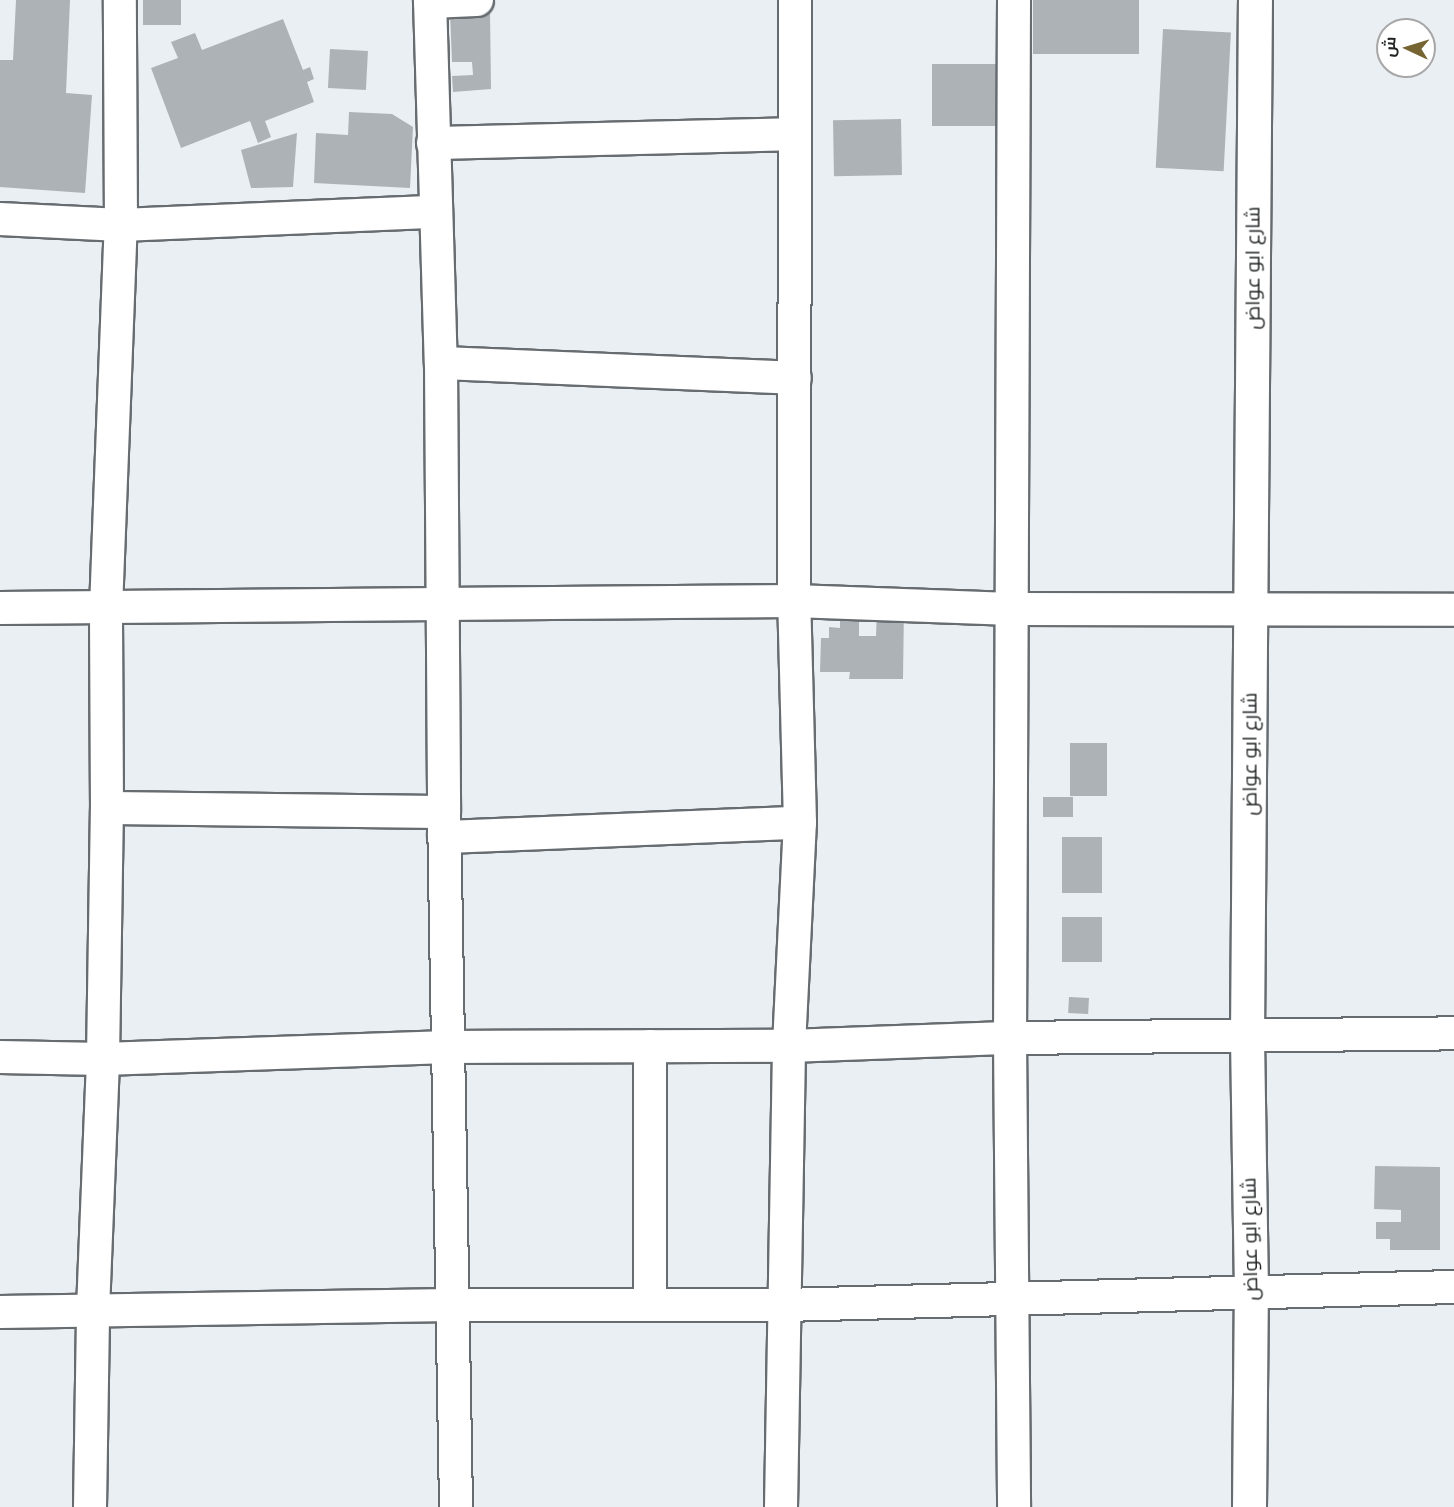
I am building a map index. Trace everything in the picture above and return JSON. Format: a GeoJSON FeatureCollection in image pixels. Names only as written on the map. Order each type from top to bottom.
{"type":"FeatureCollection","features":[{"type":"Feature","properties":{"kind":"street"},"geometry":{"type":"LineString","coordinates":[[90,1507],[93,1310],[103,1059],[107,808],[106,609],[122,225],[120,0]]}},
{"type":"Feature","properties":{"kind":"street"},"geometry":{"type":"LineString","coordinates":[[456,1507],[444,824],[441,363],[430,1],[477,0]]}},
{"type":"Feature","properties":{"kind":"street"},"geometry":{"type":"LineString","coordinates":[[781,1507],[789,1046],[800,823],[794,601],[795,0]]}},
{"type":"Feature","properties":{"kind":"street"},"geometry":{"type":"LineString","coordinates":[[1014,0],[1014,609],[1010,1038],[1014,1507]]}},
{"type":"Feature","properties":{"kind":"street","name":"شارع ابو عواض"},"geometry":{"type":"LineString","coordinates":[[1249,1507],[1251,1292],[1247,1037],[1255,0]]}},
{"type":"Feature","properties":{"kind":"street"},"geometry":{"type":"LineString","coordinates":[[433,143],[794,134]]}},
{"type":"Feature","properties":{"kind":"street"},"geometry":{"type":"LineString","coordinates":[[0,219],[122,225],[435,212]]}},
{"type":"Feature","properties":{"kind":"street"},"geometry":{"type":"LineString","coordinates":[[441,363],[795,378]]}},
{"type":"Feature","properties":{"kind":"street"},"geometry":{"type":"LineString","coordinates":[[0,608],[106,609],[442,602],[794,601],[1014,609],[1454,610]]}},
{"type":"Feature","properties":{"kind":"street"},"geometry":{"type":"LineString","coordinates":[[107,808],[444,824],[800,823]]}},
{"type":"Feature","properties":{"kind":"street"},"geometry":{"type":"LineString","coordinates":[[0,1057],[103,1059],[448,1047],[789,1046],[1010,1038],[1454,1033]]}},
{"type":"Feature","properties":{"kind":"street"},"geometry":{"type":"LineString","coordinates":[[650,1046],[650,1305]]}},
{"type":"Feature","properties":{"kind":"street"},"geometry":{"type":"LineString","coordinates":[[0,1312],[452,1305],[784,1305],[1454,1287]]}},
{"type":"Feature","properties":{"kind":"building"},"geometry":{"type":"Polygon","coordinates":[[[16,0],[70,0],[66,93],[92,95],[85,193],[0,187],[0,60],[13,60],[16,0]]]}},
{"type":"Feature","properties":{"kind":"building"},"geometry":{"type":"Polygon","coordinates":[[[143,0],[181,0],[181,25],[143,25],[143,0]]]}},
{"type":"Feature","properties":{"kind":"building"},"geometry":{"type":"Polygon","coordinates":[[[1033,0],[1139,0],[1139,54],[1033,54],[1033,0]]]}},
{"type":"Feature","properties":{"kind":"building"},"geometry":{"type":"Polygon","coordinates":[[[450,12],[490,12],[491,89],[453,92],[452,76],[473,75],[472,62],[452,62],[450,12]]]}},
{"type":"Feature","properties":{"kind":"building"},"geometry":{"type":"Polygon","coordinates":[[[283,19],[303,70],[310,67],[314,79],[307,82],[314,102],[265,121],[271,137],[258,143],[250,121],[181,148],[151,68],[178,58],[171,42],[195,33],[202,50],[283,19]]]}},
{"type":"Feature","properties":{"kind":"building"},"geometry":{"type":"Polygon","coordinates":[[[1163,29],[1231,33],[1224,171],[1156,168],[1163,29]]]}},
{"type":"Feature","properties":{"kind":"building"},"geometry":{"type":"Polygon","coordinates":[[[330,49],[368,51],[366,90],[328,88],[330,49]]]}},
{"type":"Feature","properties":{"kind":"building"},"geometry":{"type":"Polygon","coordinates":[[[932,64],[996,64],[996,126],[932,126],[932,64]]]}},
{"type":"Feature","properties":{"kind":"building"},"geometry":{"type":"Polygon","coordinates":[[[349,112],[392,114],[413,127],[410,188],[314,183],[316,133],[348,135],[349,112]]]}},
{"type":"Feature","properties":{"kind":"building"},"geometry":{"type":"Polygon","coordinates":[[[901,119],[902,175],[834,176],[833,120],[901,119]]]}},
{"type":"Feature","properties":{"kind":"building"},"geometry":{"type":"Polygon","coordinates":[[[297,133],[293,187],[251,188],[241,150],[297,133]]]}},
{"type":"Feature","properties":{"kind":"building"},"geometry":{"type":"Polygon","coordinates":[[[877,607],[904,607],[903,679],[849,679],[850,672],[820,672],[821,638],[829,638],[829,627],[840,628],[840,611],[859,611],[859,636],[876,636],[877,607]]]}},
{"type":"Feature","properties":{"kind":"building"},"geometry":{"type":"Polygon","coordinates":[[[1070,743],[1107,743],[1107,796],[1070,796],[1070,743]]]}},
{"type":"Feature","properties":{"kind":"building"},"geometry":{"type":"Polygon","coordinates":[[[1043,797],[1073,797],[1073,817],[1043,817],[1043,797]]]}},
{"type":"Feature","properties":{"kind":"building"},"geometry":{"type":"Polygon","coordinates":[[[1062,837],[1102,837],[1102,893],[1062,893],[1062,837]]]}},
{"type":"Feature","properties":{"kind":"building"},"geometry":{"type":"Polygon","coordinates":[[[1062,917],[1102,917],[1102,962],[1062,962],[1062,917]]]}},
{"type":"Feature","properties":{"kind":"building"},"geometry":{"type":"Polygon","coordinates":[[[1069,997],[1089,998],[1088,1014],[1068,1013],[1069,997]]]}},
{"type":"Feature","properties":{"kind":"building"},"geometry":{"type":"Polygon","coordinates":[[[1375,1166],[1440,1167],[1440,1250],[1390,1250],[1390,1239],[1376,1239],[1376,1222],[1401,1222],[1401,1210],[1374,1209],[1375,1166]]]}}]}
